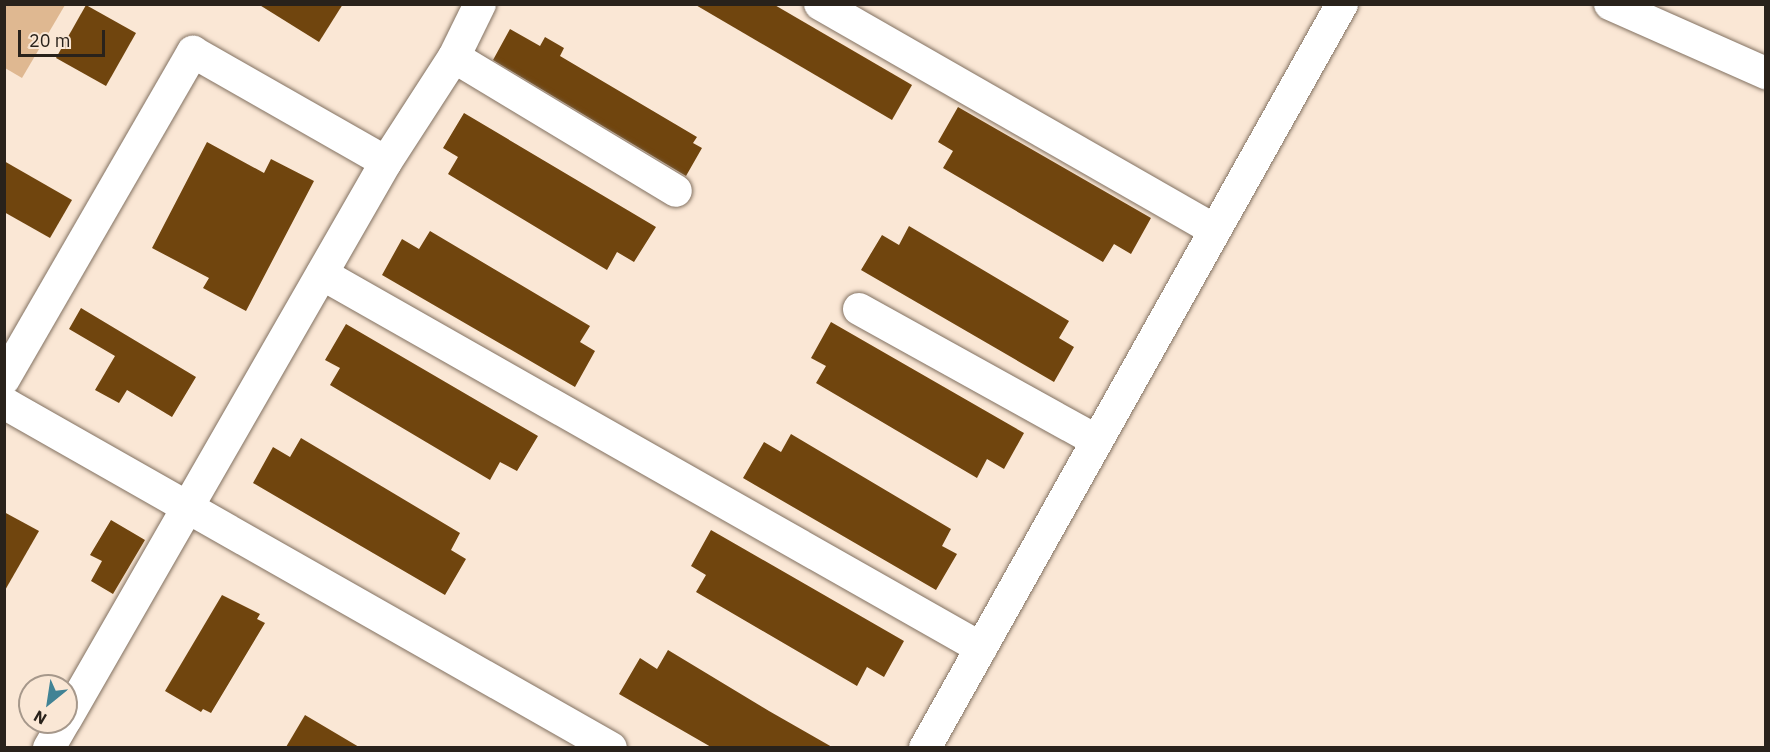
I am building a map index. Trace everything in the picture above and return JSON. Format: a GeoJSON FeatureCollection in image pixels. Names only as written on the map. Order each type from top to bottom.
{"type":"FeatureCollection","features":[{"type":"Feature","properties":{"kind":"street"},"geometry":{"type":"LineString","coordinates":[[78,697],[386,162],[454,57],[480,4]]}},
{"type":"Feature","properties":{"kind":"street"},"geometry":{"type":"LineString","coordinates":[[820,4],[1215,230]]}},
{"type":"Feature","properties":{"kind":"street"},"geometry":{"type":"LineString","coordinates":[[925,747],[1342,4]]}},
{"type":"Feature","properties":{"kind":"street"},"geometry":{"type":"LineString","coordinates":[[1610,4],[1766,73]]}},
{"type":"Feature","properties":{"kind":"street"},"geometry":{"type":"LineString","coordinates":[[4,380],[193,52],[386,162]]}},
{"type":"Feature","properties":{"kind":"street"},"geometry":{"type":"LineString","coordinates":[[454,57],[676,191]]}},
{"type":"Feature","properties":{"kind":"street"},"geometry":{"type":"LineString","coordinates":[[322,274],[981,648]]}},
{"type":"Feature","properties":{"kind":"street"},"geometry":{"type":"LineString","coordinates":[[859,309],[1097,441]]}},
{"type":"Feature","properties":{"kind":"street"},"geometry":{"type":"LineString","coordinates":[[4,404],[611,747]]}},
{"type":"Feature","properties":{"kind":"street"},"geometry":{"type":"LineString","coordinates":[[49,747],[57,734]]}},
{"type":"Feature","properties":{"kind":"shaded area"},"geometry":{"type":"Polygon","coordinates":[[[5,4],[65,5],[22,78],[5,68],[5,4]]]}},
{"type":"Feature","properties":{"kind":"building"},"geometry":{"type":"Polygon","coordinates":[[[258,4],[343,4],[319,42],[258,4]]]}},
{"type":"Feature","properties":{"kind":"building"},"geometry":{"type":"Polygon","coordinates":[[[694,4],[773,4],[912,85],[892,120],[694,4]]]}},
{"type":"Feature","properties":{"kind":"building"},"geometry":{"type":"Polygon","coordinates":[[[86,5],[136,33],[106,86],[56,58],[86,5]]]}},
{"type":"Feature","properties":{"kind":"building"},"geometry":{"type":"Polygon","coordinates":[[[510,29],[540,46],[545,37],[564,48],[560,56],[697,137],[693,143],[702,148],[686,176],[493,60],[510,29]]]}},
{"type":"Feature","properties":{"kind":"building"},"geometry":{"type":"Polygon","coordinates":[[[958,107],[1151,218],[1131,254],[1114,244],[1103,262],[943,168],[953,151],[938,142],[958,107]]]}},
{"type":"Feature","properties":{"kind":"building"},"geometry":{"type":"Polygon","coordinates":[[[464,113],[656,227],[634,262],[617,252],[607,270],[448,174],[458,157],[443,148],[464,113]]]}},
{"type":"Feature","properties":{"kind":"building"},"geometry":{"type":"Polygon","coordinates":[[[207,142],[264,173],[271,159],[314,181],[246,311],[203,288],[209,278],[152,248],[207,142]]]}},
{"type":"Feature","properties":{"kind":"building"},"geometry":{"type":"Polygon","coordinates":[[[4,161],[72,200],[50,238],[4,212],[4,161]]]}},
{"type":"Feature","properties":{"kind":"building"},"geometry":{"type":"Polygon","coordinates":[[[909,226],[1069,321],[1059,338],[1074,347],[1054,382],[861,270],[882,235],[899,245],[909,226]]]}},
{"type":"Feature","properties":{"kind":"building"},"geometry":{"type":"Polygon","coordinates":[[[430,231],[590,326],[580,342],[595,351],[575,387],[382,275],[402,239],[419,249],[430,231]]]}},
{"type":"Feature","properties":{"kind":"building"},"geometry":{"type":"Polygon","coordinates":[[[81,308],[196,377],[172,417],[127,390],[119,403],[95,390],[115,356],[69,329],[81,308]]]}},
{"type":"Feature","properties":{"kind":"building"},"geometry":{"type":"Polygon","coordinates":[[[831,322],[1024,433],[1004,469],[987,459],[977,478],[816,383],[826,366],[811,358],[831,322]]]}},
{"type":"Feature","properties":{"kind":"building"},"geometry":{"type":"Polygon","coordinates":[[[346,324],[538,436],[517,471],[500,462],[490,480],[330,385],[340,368],[325,360],[346,324]]]}},
{"type":"Feature","properties":{"kind":"building"},"geometry":{"type":"Polygon","coordinates":[[[791,434],[951,529],[942,546],[957,554],[936,590],[743,478],[764,442],[781,452],[791,434]]]}},
{"type":"Feature","properties":{"kind":"building"},"geometry":{"type":"Polygon","coordinates":[[[301,438],[460,533],[451,550],[466,559],[445,595],[253,483],[273,447],[290,457],[301,438]]]}},
{"type":"Feature","properties":{"kind":"building"},"geometry":{"type":"Polygon","coordinates":[[[4,512],[39,531],[4,592],[4,512]]]}},
{"type":"Feature","properties":{"kind":"building"},"geometry":{"type":"Polygon","coordinates":[[[111,520],[145,540],[113,594],[91,581],[102,561],[90,555],[111,520]]]}},
{"type":"Feature","properties":{"kind":"building"},"geometry":{"type":"Polygon","coordinates":[[[711,530],[904,641],[884,677],[867,667],[857,686],[696,592],[706,575],[691,566],[711,530]]]}},
{"type":"Feature","properties":{"kind":"building"},"geometry":{"type":"Polygon","coordinates":[[[222,595],[260,614],[257,619],[265,623],[211,713],[203,709],[201,712],[165,691],[222,595]]]}},
{"type":"Feature","properties":{"kind":"building"},"geometry":{"type":"Polygon","coordinates":[[[668,650],[832,747],[711,747],[619,694],[640,658],[657,669],[668,650]]]}},
{"type":"Feature","properties":{"kind":"building"},"geometry":{"type":"Polygon","coordinates":[[[305,715],[359,747],[286,747],[305,715]]]}}]}
